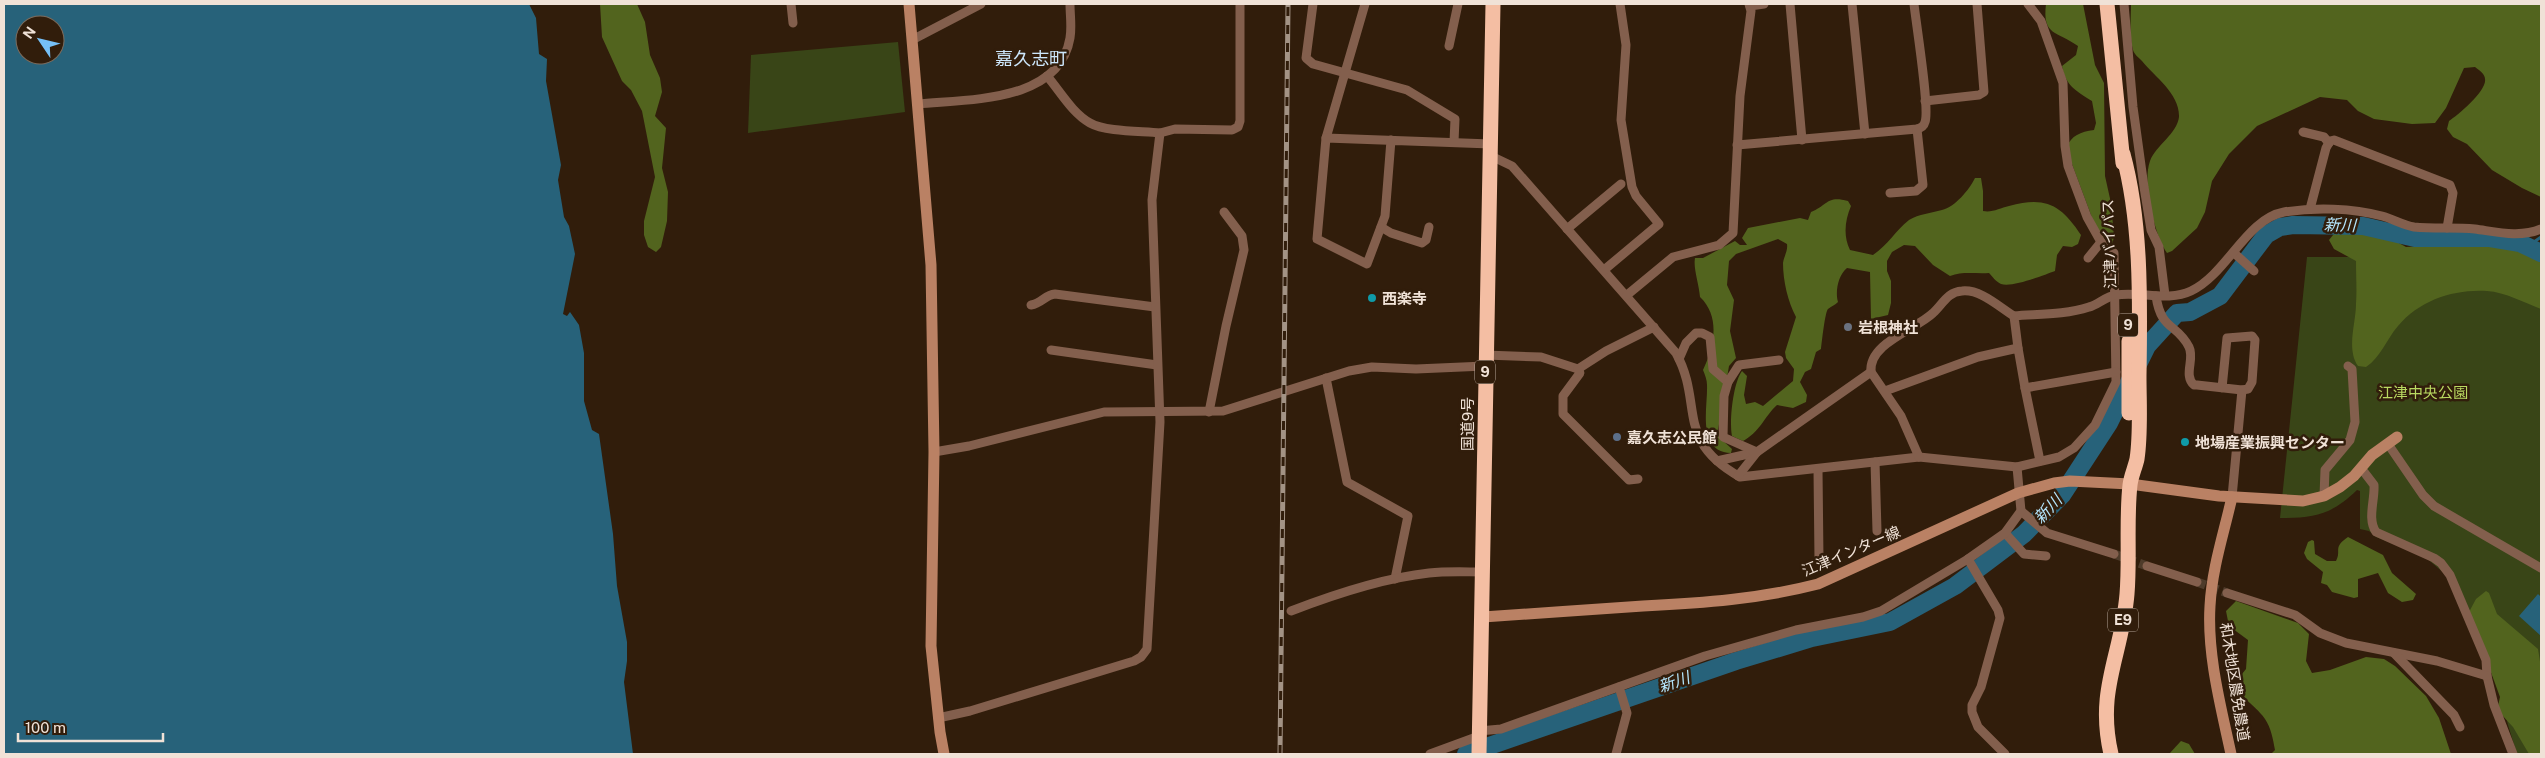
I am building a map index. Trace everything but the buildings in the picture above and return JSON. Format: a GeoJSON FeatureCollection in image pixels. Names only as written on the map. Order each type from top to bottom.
{"type":"FeatureCollection","features":[{"type":"Feature","properties":{"kind":"highway","name":"国道9号"},"geometry":{"type":"LineString","coordinates":[[1479,740],[1483,617],[1485,361],[1493,4]]}},
{"type":"Feature","properties":{"kind":"highway","name":"江津バイパス"},"geometry":{"type":"LineString","coordinates":[[2107,4],[2130,231],[2134,415],[2127,462],[2130,484]]}},
{"type":"Feature","properties":{"kind":"highway","name":"E9"},"geometry":{"type":"LineString","coordinates":[[2111,754],[2105,718],[2106,697],[2127,596],[2130,484]]}},
{"type":"Feature","properties":{"kind":"street"},"geometry":{"type":"LineString","coordinates":[[791,4],[793,23]]}},
{"type":"Feature","properties":{"kind":"street"},"geometry":{"type":"LineString","coordinates":[[909,4],[931,265],[934,452],[930,601],[931,646],[938,718],[944,754]]}},
{"type":"Feature","properties":{"kind":"street"},"geometry":{"type":"LineString","coordinates":[[912,40],[981,4]]}},
{"type":"Feature","properties":{"kind":"street"},"geometry":{"type":"LineString","coordinates":[[918,104],[1010,95],[1048,76],[1062,62],[1070,38],[1070,4]]}},
{"type":"Feature","properties":{"kind":"street"},"geometry":{"type":"LineString","coordinates":[[1048,76],[1074,109],[1088,122],[1098,126],[1160,133],[1176,129],[1232,130],[1238,127],[1240,121],[1240,4]]}},
{"type":"Feature","properties":{"kind":"street"},"geometry":{"type":"LineString","coordinates":[[1313,4],[1306,58],[1313,64],[1407,90],[1455,119],[1454,142]]}},
{"type":"Feature","properties":{"kind":"street"},"geometry":{"type":"LineString","coordinates":[[1365,4],[1326,138],[1317,239],[1367,264],[1385,216],[1390,140]]}},
{"type":"Feature","properties":{"kind":"street"},"geometry":{"type":"LineString","coordinates":[[1449,46],[1458,4]]}},
{"type":"Feature","properties":{"kind":"street"},"geometry":{"type":"LineString","coordinates":[[1604,270],[1660,224],[1636,196],[1632,187],[1621,120],[1626,45],[1620,4]]}},
{"type":"Feature","properties":{"kind":"street"},"geometry":{"type":"LineString","coordinates":[[1627,295],[1673,257],[1719,245],[1732,235],[1740,96],[1750,5],[1764,4]]}},
{"type":"Feature","properties":{"kind":"street"},"geometry":{"type":"LineString","coordinates":[[1790,4],[1802,140]]}},
{"type":"Feature","properties":{"kind":"street"},"geometry":{"type":"LineString","coordinates":[[1852,4],[1865,134]]}},
{"type":"Feature","properties":{"kind":"street"},"geometry":{"type":"LineString","coordinates":[[1737,145],[1917,129],[1923,126],[1926,121],[1925,101],[1914,4]]}},
{"type":"Feature","properties":{"kind":"street"},"geometry":{"type":"LineString","coordinates":[[1925,101],[1979,95],[1984,92],[1977,4]]}},
{"type":"Feature","properties":{"kind":"street"},"geometry":{"type":"LineString","coordinates":[[1326,138],[1454,142],[1491,150],[1512,166],[1627,295],[1679,359],[1684,367],[1696,433],[1717,461],[1738,476],[1818,470],[1919,457],[2017,467],[2060,456],[2074,448],[2095,425],[2116,382],[2114,253],[2101,242],[2087,217],[2068,166],[2064,146],[2063,83],[2041,21],[2028,4]]}},
{"type":"Feature","properties":{"kind":"street"},"geometry":{"type":"LineString","coordinates":[[2124,4],[2133,107],[2144,187],[2151,230],[2159,247],[2162,319],[2189,347],[2191,382],[2197,386],[2242,390],[2248,389],[2252,382],[2255,340],[2252,336],[2228,338],[2222,388]]}},
{"type":"Feature","properties":{"kind":"street"},"geometry":{"type":"LineString","coordinates":[[1890,193],[1916,192],[1923,185],[1917,129]]}},
{"type":"Feature","properties":{"kind":"street"},"geometry":{"type":"LineString","coordinates":[[2303,132],[2324,137],[2329,143]]}},
{"type":"Feature","properties":{"kind":"street"},"geometry":{"type":"LineString","coordinates":[[938,718],[970,711],[1140,657],[1147,648],[1160,422],[1158,411],[1152,200],[1160,133]]}},
{"type":"Feature","properties":{"kind":"street"},"geometry":{"type":"LineString","coordinates":[[2329,143],[2336,141],[2450,185],[2453,193],[2447,228]]}},
{"type":"Feature","properties":{"kind":"street"},"geometry":{"type":"LineString","coordinates":[[2310,210],[2329,143]]}},
{"type":"Feature","properties":{"kind":"street"},"geometry":{"type":"LineString","coordinates":[[1567,229],[1621,184]]}},
{"type":"Feature","properties":{"kind":"street"},"geometry":{"type":"LineString","coordinates":[[1919,457],[1901,416],[1871,372],[1872,363],[1896,335],[1932,314],[1945,298],[1955,292],[1963,290],[1978,294],[2014,316],[2075,310],[2089,307],[2115,295],[2180,294],[2198,286],[2237,256],[2259,224],[2271,216],[2285,212],[2310,210],[2349,211],[2381,216],[2413,227],[2529,234],[2541,229]]}},
{"type":"Feature","properties":{"kind":"street"},"geometry":{"type":"LineString","coordinates":[[1209,412],[1226,326],[1244,250],[1242,236],[1224,212]]}},
{"type":"Feature","properties":{"kind":"street"},"geometry":{"type":"LineString","coordinates":[[1381,227],[1391,233],[1422,243],[1426,240],[1428,227]]}},
{"type":"Feature","properties":{"kind":"street"},"geometry":{"type":"LineString","coordinates":[[2088,258],[2101,242]]}},
{"type":"Feature","properties":{"kind":"street"},"geometry":{"type":"LineString","coordinates":[[2237,256],[2252,269]]}},
{"type":"Feature","properties":{"kind":"street"},"geometry":{"type":"LineString","coordinates":[[1031,305],[1042,302],[1047,296],[1055,294],[1155,307]]}},
{"type":"Feature","properties":{"kind":"street"},"geometry":{"type":"LineString","coordinates":[[2014,316],[2025,388],[2040,461]]}},
{"type":"Feature","properties":{"kind":"street"},"geometry":{"type":"LineString","coordinates":[[1578,369],[1606,351],[1654,327]]}},
{"type":"Feature","properties":{"kind":"street"},"geometry":{"type":"LineString","coordinates":[[1679,359],[1691,337],[1696,333],[1705,334],[1710,337],[1713,369],[1728,382]]}},
{"type":"Feature","properties":{"kind":"street"},"geometry":{"type":"LineString","coordinates":[[1885,391],[1978,357],[2018,348]]}},
{"type":"Feature","properties":{"kind":"street"},"geometry":{"type":"LineString","coordinates":[[1051,350],[1157,365]]}},
{"type":"Feature","properties":{"kind":"street"},"geometry":{"type":"LineString","coordinates":[[934,452],[969,446],[1104,412],[1223,411],[1326,378],[1372,367],[1416,370],[1485,361],[1541,357],[1578,369]]}},
{"type":"Feature","properties":{"kind":"street"},"geometry":{"type":"LineString","coordinates":[[1757,452],[1723,437],[1724,396],[1728,382],[1739,364],[1779,360]]}},
{"type":"Feature","properties":{"kind":"street"},"geometry":{"type":"LineString","coordinates":[[2324,496],[2325,470],[2350,440],[2355,422],[2352,369],[2348,366]]}},
{"type":"Feature","properties":{"kind":"street"},"geometry":{"type":"LineString","coordinates":[[1578,369],[1580,373],[1562,396],[1563,414],[1628,480],[1638,479]]}},
{"type":"Feature","properties":{"kind":"street"},"geometry":{"type":"LineString","coordinates":[[1738,476],[1757,452],[1871,372]]}},
{"type":"Feature","properties":{"kind":"street"},"geometry":{"type":"LineString","coordinates":[[2025,388],[2116,372]]}},
{"type":"Feature","properties":{"kind":"street"},"geometry":{"type":"LineString","coordinates":[[1326,378],[1347,482],[1408,516],[1395,579]]}},
{"type":"Feature","properties":{"kind":"street"},"geometry":{"type":"LineString","coordinates":[[2232,497],[2242,390]]}},
{"type":"Feature","properties":{"kind":"street"},"geometry":{"type":"LineString","coordinates":[[2392,440],[2423,495],[2434,506],[2541,568]]}},
{"type":"Feature","properties":{"kind":"street","name":"江津インター線"},"geometry":{"type":"LineString","coordinates":[[1483,617],[1711,602],[1786,592],[1818,584],[2018,493],[2054,483],[2083,481],[2130,484],[2232,497],[2303,502],[2324,496],[2340,487],[2372,455],[2392,440]]}},
{"type":"Feature","properties":{"kind":"street"},"geometry":{"type":"LineString","coordinates":[[1717,461],[1757,452]]}},
{"type":"Feature","properties":{"kind":"street"},"geometry":{"type":"LineString","coordinates":[[1875,462],[1877,531]]}},
{"type":"Feature","properties":{"kind":"street"},"geometry":{"type":"LineString","coordinates":[[2017,467],[2018,493],[2023,514],[2053,535],[2114,554]]}},
{"type":"Feature","properties":{"kind":"street"},"geometry":{"type":"LineString","coordinates":[[2361,468],[2374,485],[2372,512],[2373,527],[2376,532],[2434,558],[2447,571],[2461,598],[2486,660],[2487,676],[2512,754]]}},
{"type":"Feature","properties":{"kind":"street"},"geometry":{"type":"LineString","coordinates":[[1818,470],[1819,559]]}},
{"type":"Feature","properties":{"kind":"street","name":"和木地区農免農道"},"geometry":{"type":"LineString","coordinates":[[2232,497],[2214,570],[2210,606],[2213,659],[2232,754]]}},
{"type":"Feature","properties":{"kind":"street"},"geometry":{"type":"LineString","coordinates":[[1430,754],[1479,740],[1500,729],[1620,689],[1732,648],[1796,630],[1863,617],[1881,611],[1969,561],[2006,535],[2023,514]]}},
{"type":"Feature","properties":{"kind":"street"},"geometry":{"type":"LineString","coordinates":[[2006,535],[2027,556],[2046,556]]}},
{"type":"Feature","properties":{"kind":"street"},"geometry":{"type":"LineString","coordinates":[[1969,561],[1980,578],[2000,618],[1981,687],[1972,705],[1972,712],[1978,727],[2005,754]]}},
{"type":"Feature","properties":{"kind":"street"},"geometry":{"type":"LineString","coordinates":[[2147,566],[2197,582]]}},
{"type":"Feature","properties":{"kind":"street"},"geometry":{"type":"LineString","coordinates":[[1292,611],[1326,598],[1395,579],[1430,573],[1483,572]]}},
{"type":"Feature","properties":{"kind":"street"},"geometry":{"type":"LineString","coordinates":[[2227,593],[2295,615],[2320,633],[2331,638],[2463,668],[2487,676]]}},
{"type":"Feature","properties":{"kind":"street"},"geometry":{"type":"LineString","coordinates":[[2394,653],[2454,715],[2460,727]]}},
{"type":"Feature","properties":{"kind":"street"},"geometry":{"type":"LineString","coordinates":[[1616,754],[1627,709],[1620,689]]}},
{"type":"Feature","properties":{"kind":"green space"},"geometry":{"type":"Polygon","coordinates":[[[600,4],[637,4],[645,22],[650,55],[660,78],[662,92],[655,116],[666,128],[662,168],[668,192],[667,221],[661,247],[656,252],[648,247],[644,235],[644,221],[655,177],[642,111],[631,90],[622,81],[602,37],[600,4]]]}},
{"type":"Feature","properties":{"kind":"green space"},"geometry":{"type":"Polygon","coordinates":[[[2046,4],[2083,4],[2095,65],[2104,83],[2105,176],[2111,203],[2114,237],[2112,245],[2097,231],[2066,148],[2077,135],[2094,130],[2096,123],[2092,101],[2072,87],[2063,73],[2062,66],[2076,55],[2078,46],[2058,35],[2049,27],[2046,22],[2046,4]]]}},
{"type":"Feature","properties":{"kind":"green space"},"geometry":{"type":"Polygon","coordinates":[[[2131,4],[2541,4],[2541,197],[2492,170],[2467,144],[2453,137],[2447,129],[2449,121],[2477,96],[2484,84],[2485,77],[2478,69],[2475,67],[2464,68],[2446,108],[2435,123],[2412,124],[2374,119],[2358,111],[2347,100],[2320,97],[2257,126],[2229,154],[2212,181],[2205,212],[2197,228],[2172,251],[2167,253],[2154,221],[2147,182],[2150,161],[2174,129],[2179,117],[2178,109],[2166,86],[2134,51],[2131,33],[2131,4]]]}},
{"type":"Feature","properties":{"kind":"green space"},"geometry":{"type":"Polygon","coordinates":[[[898,42],[905,112],[748,133],[751,55],[898,42]]]}},
{"type":"Feature","properties":{"kind":"green space"},"geometry":{"type":"Polygon","coordinates":[[[1975,178],[1981,178],[1983,211],[1993,211],[2022,203],[2043,203],[2067,216],[2081,235],[2078,244],[2072,247],[2063,246],[2057,255],[2055,271],[2006,285],[1999,283],[1989,273],[1964,273],[1950,276],[1933,265],[1915,246],[1904,245],[1892,252],[1887,261],[1887,271],[1891,281],[1891,303],[1888,315],[1871,319],[1870,272],[1847,268],[1841,275],[1838,284],[1838,302],[1827,311],[1821,349],[1816,352],[1811,369],[1805,372],[1800,382],[1807,395],[1806,402],[1793,408],[1777,405],[1758,429],[1743,441],[1732,436],[1731,430],[1731,412],[1736,384],[1742,371],[1747,376],[1744,395],[1746,404],[1755,402],[1763,406],[1793,381],[1794,369],[1786,358],[1785,352],[1796,317],[1788,298],[1784,277],[1783,263],[1787,244],[1778,239],[1736,254],[1729,261],[1727,285],[1734,300],[1730,331],[1736,358],[1729,366],[1718,430],[1720,438],[1732,449],[1731,453],[1720,451],[1713,445],[1708,437],[1706,427],[1707,383],[1703,370],[1710,352],[1714,332],[1711,314],[1707,305],[1700,297],[1695,258],[1703,258],[1735,241],[1740,245],[1747,245],[1742,238],[1748,228],[1800,218],[1808,220],[1811,212],[1836,199],[1848,201],[1851,206],[1846,228],[1846,239],[1850,250],[1873,255],[1909,220],[1942,210],[1957,202],[1975,178]]]}},
{"type":"Feature","properties":{"kind":"green space"},"geometry":{"type":"Polygon","coordinates":[[[2353,228],[2390,238],[2406,247],[2482,243],[2512,245],[2541,258],[2541,309],[2494,292],[2475,291],[2450,294],[2417,309],[2398,326],[2371,363],[2366,367],[2358,366],[2354,359],[2352,344],[2356,311],[2356,261],[2334,249],[2329,240],[2337,230],[2353,228]]]}},
{"type":"Feature","properties":{"kind":"green space","name":"江津中央公園"},"geometry":{"type":"Polygon","coordinates":[[[2307,257],[2359,257],[2541,302],[2541,754],[2517,754],[2499,688],[2445,574],[2424,556],[2376,537],[2369,531],[2360,529],[2360,491],[2357,490],[2339,505],[2322,513],[2313,516],[2280,518],[2307,257]]]}},
{"type":"Feature","properties":{"kind":"green space"},"geometry":{"type":"Polygon","coordinates":[[[2348,537],[2383,555],[2392,573],[2416,594],[2413,600],[2402,602],[2388,593],[2378,573],[2358,579],[2358,597],[2354,598],[2332,592],[2327,585],[2321,583],[2323,572],[2307,559],[2304,553],[2308,542],[2314,541],[2315,554],[2327,561],[2336,561],[2340,544],[2348,537]]]}},
{"type":"Feature","properties":{"kind":"green space"},"geometry":{"type":"Polygon","coordinates":[[[2486,591],[2489,593],[2497,614],[2538,649],[2541,668],[2541,754],[2529,754],[2513,727],[2501,714],[2498,706],[2500,697],[2469,612],[2476,599],[2486,591]]]}},
{"type":"Feature","properties":{"kind":"green space"},"geometry":{"type":"Polygon","coordinates":[[[2236,601],[2298,623],[2309,634],[2306,661],[2312,673],[2330,670],[2366,657],[2384,659],[2395,666],[2426,696],[2439,718],[2451,754],[2271,754],[2275,750],[2269,726],[2260,713],[2245,698],[2238,679],[2246,669],[2248,640],[2229,626],[2226,611],[2236,601]]]}},
{"type":"Feature","properties":{"kind":"green space"},"geometry":{"type":"Polygon","coordinates":[[[2181,741],[2189,744],[2195,754],[2169,754],[2181,741]]]}},
{"type":"Feature","properties":{"kind":"water"},"geometry":{"type":"Polygon","coordinates":[[[4,4],[529,4],[536,18],[539,54],[547,59],[546,81],[561,165],[558,180],[564,217],[569,226],[575,254],[563,314],[567,316],[570,312],[579,325],[584,353],[584,401],[592,430],[599,434],[613,534],[617,586],[627,642],[624,682],[633,754],[4,754],[4,4]]]}},
{"type":"Feature","properties":{"kind":"water"},"geometry":{"type":"Polygon","coordinates":[[[2538,594],[2541,597],[2541,636],[2519,616],[2538,594]]]}},
{"type":"Feature","properties":{"kind":"waterway","name":"新川"},"geometry":{"type":"LineString","coordinates":[[1466,754],[1736,661],[1812,638],[1890,622],[1955,586],[2024,534],[2062,495],[2109,423],[2147,346],[2177,313],[2190,312],[2220,296],[2266,235],[2280,227],[2293,225],[2363,226],[2415,238],[2490,238],[2520,243],[2541,253]]}},
{"type":"Feature","properties":{"kind":"waterway"},"geometry":{"type":"LineString","coordinates":[[2520,243],[2531,244],[2541,237]]}},
{"type":"Feature","properties":{"kind":"tunnel"},"geometry":{"type":"LineString","coordinates":[[2114,554],[2147,566]]}},
{"type":"Feature","properties":{"kind":"tunnel"},"geometry":{"type":"LineString","coordinates":[[2197,582],[2227,593]]}},
{"type":"Feature","properties":{"kind":"railway"},"geometry":{"type":"LineString","coordinates":[[1280,754],[1288,4]]}},
{"type":"Feature","properties":{"kind":"place","name":"西楽寺"},"geometry":{"type":"Point","coordinates":[1372,298]}},
{"type":"Feature","properties":{"kind":"place","name":"岩根神社"},"geometry":{"type":"Point","coordinates":[1848,327]}},
{"type":"Feature","properties":{"kind":"place","name":"嘉久志公民館"},"geometry":{"type":"Point","coordinates":[1617,437]}},
{"type":"Feature","properties":{"kind":"place","name":"地場産業振興センター"},"geometry":{"type":"Point","coordinates":[2185,442]}},
{"type":"Feature","properties":{"kind":"district","name":"嘉久志町"},"geometry":{"type":"Point","coordinates":[1031,58]}}]}
